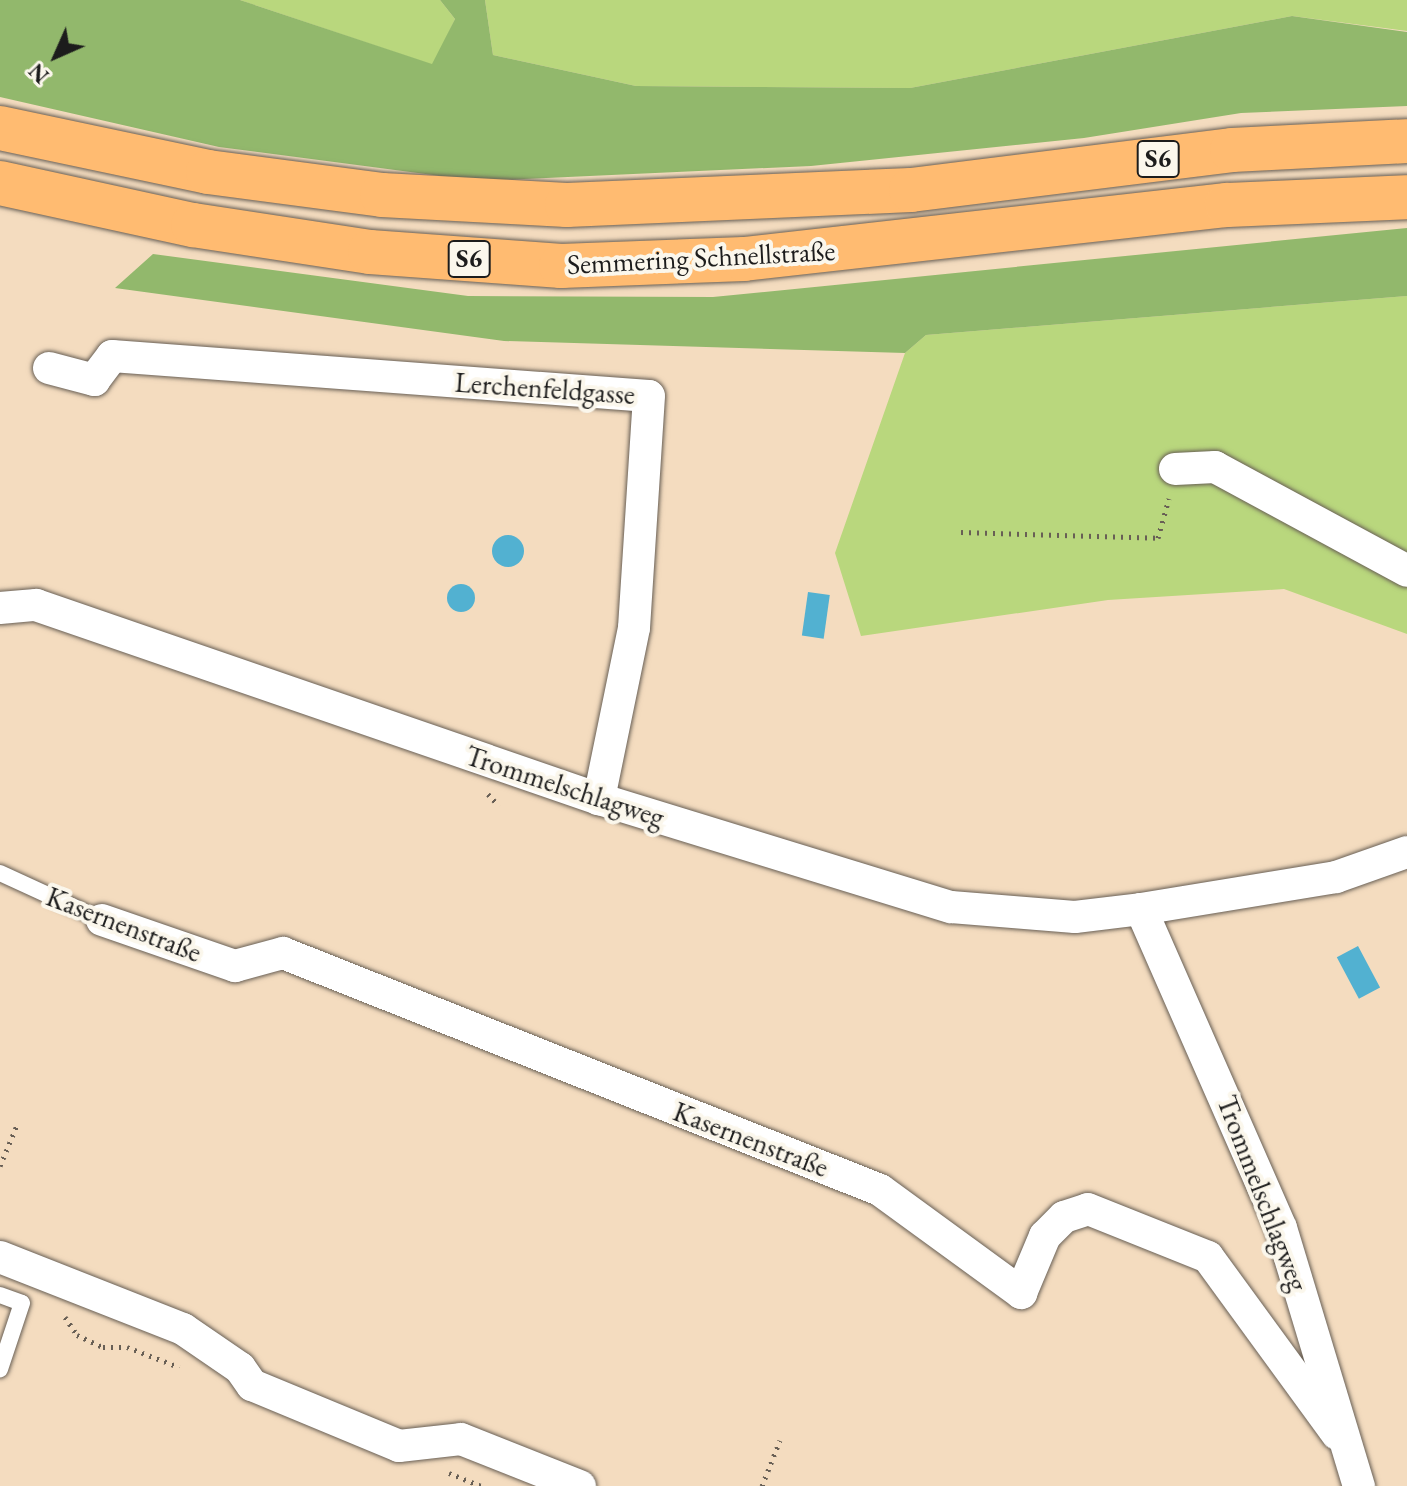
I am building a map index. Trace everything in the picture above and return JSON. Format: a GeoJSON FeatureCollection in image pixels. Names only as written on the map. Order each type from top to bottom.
{"type":"FeatureCollection","features":[{"type":"Feature","properties":{"kind":"highway","name":"Semmering Schnellstraße"},"geometry":{"type":"LineString","coordinates":[[0,128],[208,172],[382,195],[567,205],[911,190],[1232,150],[1407,141]]}},
{"type":"Feature","properties":{"kind":"highway","name":"Semmering Schnellstraße"},"geometry":{"type":"LineString","coordinates":[[0,183],[370,252],[561,266],[744,259],[1227,205],[1407,197]]}},
{"type":"Feature","properties":{"kind":"street","name":"Lerchenfeldgasse"},"geometry":{"type":"LineString","coordinates":[[49,368],[94,380],[112,356],[649,396],[634,628],[599,799]]}},
{"type":"Feature","properties":{"kind":"street"},"geometry":{"type":"LineString","coordinates":[[1175,469],[1215,467],[1407,571]]}},
{"type":"Feature","properties":{"kind":"street","name":"Trommelschlagweg"},"geometry":{"type":"LineString","coordinates":[[0,608],[36,605],[599,799],[951,907],[1075,917],[1336,877],[1407,852]]}},
{"type":"Feature","properties":{"kind":"street","name":"Trommelschlagweg"},"geometry":{"type":"LineString","coordinates":[[1141,909],[1239,1121],[1357,1473]]}},
{"type":"Feature","properties":{"kind":"street","name":"Kasernenstraße"},"geometry":{"type":"LineString","coordinates":[[102,920],[235,966],[283,953],[880,1190],[1021,1293],[1045,1236],[1064,1217],[1088,1209],[1208,1257],[1357,1473]]}},
{"type":"Feature","properties":{"kind":"street"},"geometry":{"type":"LineString","coordinates":[[0,1257],[183,1329],[252,1385],[399,1446],[461,1439],[580,1486]]}},
{"type":"Feature","properties":{"kind":"lane","name":"Kasernenstraße"},"geometry":{"type":"LineString","coordinates":[[0,873],[102,920]]}},
{"type":"Feature","properties":{"kind":"lane"},"geometry":{"type":"LineString","coordinates":[[0,1295],[22,1303],[0,1369]]}},
{"type":"Feature","properties":{"kind":"path"},"geometry":{"type":"LineString","coordinates":[[961,532],[1158,538],[1175,469]]}},
{"type":"Feature","properties":{"kind":"path"},"geometry":{"type":"LineString","coordinates":[[0,1166],[17,1125]]}},
{"type":"Feature","properties":{"kind":"path"},"geometry":{"type":"LineString","coordinates":[[22,1303],[65,1317],[77,1335],[103,1347],[127,1347],[196,1374]]}},
{"type":"Feature","properties":{"kind":"path"},"geometry":{"type":"LineString","coordinates":[[762,1486],[780,1440]]}},
{"type":"Feature","properties":{"kind":"green space"},"geometry":{"type":"Polygon","coordinates":[[[0,0],[240,0],[432,64],[455,19],[440,0],[485,0],[493,55],[636,86],[910,88],[1292,16],[1407,32],[1407,106],[1241,113],[1084,138],[811,166],[479,181],[219,147],[0,97],[0,0]]]}},
{"type":"Feature","properties":{"kind":"green space"},"geometry":{"type":"Polygon","coordinates":[[[240,0],[440,0],[455,19],[433,65],[240,0]]]}},
{"type":"Feature","properties":{"kind":"green space"},"geometry":{"type":"Polygon","coordinates":[[[485,0],[1407,0],[1407,31],[1292,16],[910,88],[636,86],[493,55],[485,0]]]}},
{"type":"Feature","properties":{"kind":"green space"},"geometry":{"type":"Polygon","coordinates":[[[1407,228],[1407,296],[926,335],[905,353],[504,341],[115,288],[153,254],[468,296],[713,297],[1407,228]]]}},
{"type":"Feature","properties":{"kind":"green space"},"geometry":{"type":"Polygon","coordinates":[[[1407,296],[1407,634],[1284,589],[1108,600],[861,636],[835,553],[905,353],[926,335],[1407,296]]]}},
{"type":"Feature","properties":{"kind":"water"},"geometry":{"type":"Polygon","coordinates":[[[508,535],[519,540],[524,551],[519,562],[508,567],[497,562],[492,551],[497,540],[508,535]]]}},
{"type":"Feature","properties":{"kind":"water"},"geometry":{"type":"Polygon","coordinates":[[[461,584],[471,588],[475,598],[471,608],[461,612],[451,608],[447,598],[451,588],[461,584]]]}},
{"type":"Feature","properties":{"kind":"water"},"geometry":{"type":"Polygon","coordinates":[[[808,592],[830,595],[824,639],[802,636],[808,592]]]}},
{"type":"Feature","properties":{"kind":"water"},"geometry":{"type":"Polygon","coordinates":[[[1358,946],[1380,987],[1359,999],[1337,957],[1358,946]]]}}]}
